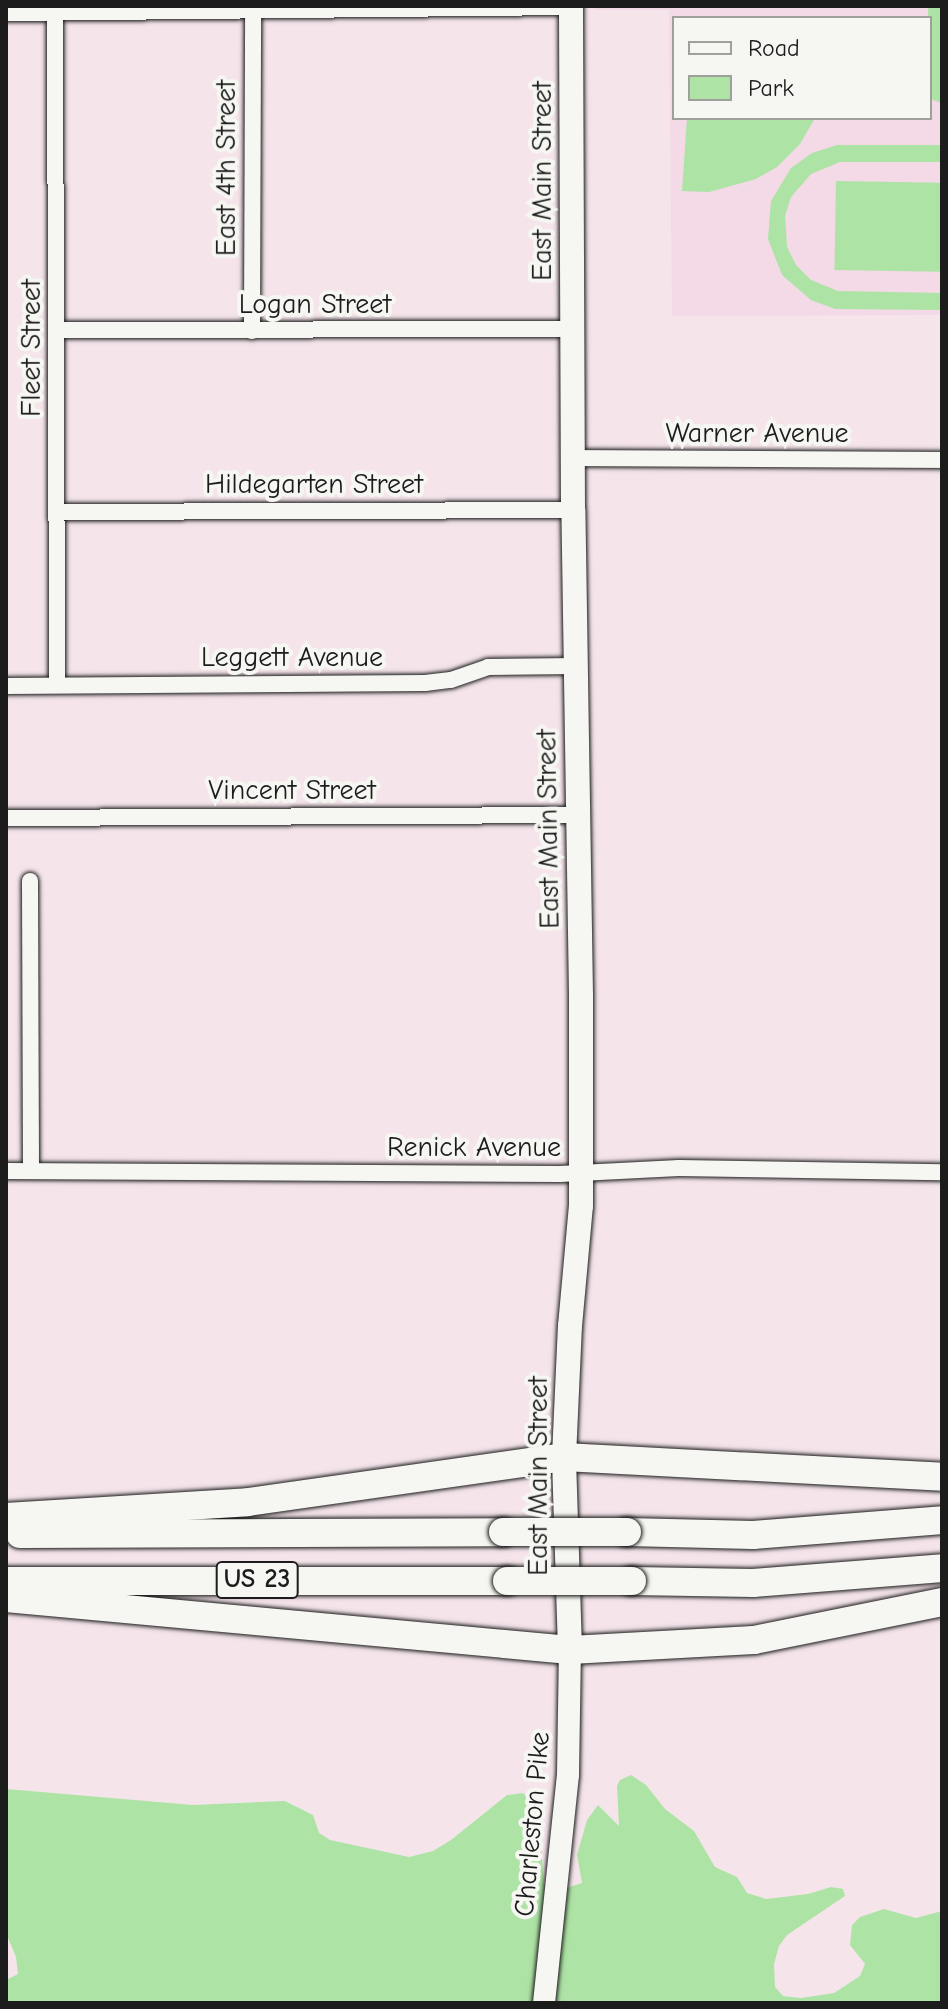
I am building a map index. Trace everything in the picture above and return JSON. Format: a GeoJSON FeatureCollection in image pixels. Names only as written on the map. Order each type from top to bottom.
{"type":"FeatureCollection","features":[{"type":"Feature","properties":{"kind":"highway"},"geometry":{"type":"LineString","coordinates":[[6,1517],[248,1502],[564,1457],[942,1477]]}},
{"type":"Feature","properties":{"kind":"highway","name":"US 23"},"geometry":{"type":"LineString","coordinates":[[6,1533],[627,1532],[753,1535],[942,1520]]}},
{"type":"Feature","properties":{"kind":"highway","name":"US 23"},"geometry":{"type":"LineString","coordinates":[[6,1581],[753,1583],[942,1568]]}},
{"type":"Feature","properties":{"kind":"highway"},"geometry":{"type":"LineString","coordinates":[[6,1598],[570,1650],[754,1640],[942,1602]]}},
{"type":"Feature","properties":{"kind":"main road","name":"East Main Street"},"geometry":{"type":"LineString","coordinates":[[570,1650],[564,1457],[581,1173],[571,6]]}},
{"type":"Feature","properties":{"kind":"street"},"geometry":{"type":"LineString","coordinates":[[6,13],[571,6]]}},
{"type":"Feature","properties":{"kind":"street","name":"East 4th Street"},"geometry":{"type":"LineString","coordinates":[[250,8],[252,331]]}},
{"type":"Feature","properties":{"kind":"street","name":"Fleet Street"},"geometry":{"type":"LineString","coordinates":[[55,12],[57,684]]}},
{"type":"Feature","properties":{"kind":"street","name":"Logan Street"},"geometry":{"type":"LineString","coordinates":[[57,330],[573,329]]}},
{"type":"Feature","properties":{"kind":"street","name":"Warner Avenue"},"geometry":{"type":"LineString","coordinates":[[573,458],[942,460]]}},
{"type":"Feature","properties":{"kind":"street","name":"Hildegarten Street"},"geometry":{"type":"LineString","coordinates":[[57,512],[573,510]]}},
{"type":"Feature","properties":{"kind":"street","name":"Leggett Avenue"},"geometry":{"type":"LineString","coordinates":[[6,686],[438,682],[488,667],[576,666]]}},
{"type":"Feature","properties":{"kind":"street","name":"Vincent Street"},"geometry":{"type":"LineString","coordinates":[[6,818],[577,815]]}},
{"type":"Feature","properties":{"kind":"street"},"geometry":{"type":"LineString","coordinates":[[30,881],[31,1171]]}},
{"type":"Feature","properties":{"kind":"street","name":"Renick Avenue"},"geometry":{"type":"LineString","coordinates":[[6,1171],[581,1173],[679,1168],[942,1172]]}},
{"type":"Feature","properties":{"kind":"street","name":"Charleston Pike"},"geometry":{"type":"LineString","coordinates":[[544,2003],[568,1775],[570,1650]]}},
{"type":"Feature","properties":{"kind":"shaded area"},"geometry":{"type":"Polygon","coordinates":[[[595,6],[942,6],[942,315],[672,316],[669,10],[595,10],[595,6]]]}},
{"type":"Feature","properties":{"kind":"green space"},"geometry":{"type":"Polygon","coordinates":[[[928,6],[942,6],[942,103],[932,100],[932,16],[928,16],[928,6]]]}},
{"type":"Feature","properties":{"kind":"green space"},"geometry":{"type":"Polygon","coordinates":[[[687,120],[814,120],[800,144],[777,167],[756,179],[709,192],[682,191],[687,120]]]}},
{"type":"Feature","properties":{"kind":"green space"},"geometry":{"type":"Polygon","coordinates":[[[837,145],[942,145],[942,162],[840,162],[811,174],[791,197],[785,216],[787,247],[796,265],[811,280],[838,291],[942,293],[942,310],[835,309],[811,300],[782,275],[768,239],[771,201],[791,168],[812,153],[837,145]]]}},
{"type":"Feature","properties":{"kind":"green space"},"geometry":{"type":"Polygon","coordinates":[[[836,181],[942,183],[940,272],[834,270],[836,181]]]}},
{"type":"Feature","properties":{"kind":"green space"},"geometry":{"type":"Polygon","coordinates":[[[631,1775],[646,1785],[665,1809],[694,1831],[715,1867],[737,1877],[747,1893],[766,1899],[808,1894],[831,1887],[843,1889],[845,1896],[787,1935],[779,1946],[774,1964],[775,1987],[783,1996],[801,1998],[834,1993],[860,1976],[865,1964],[850,1945],[852,1925],[860,1917],[884,1909],[916,1918],[942,1911],[942,2003],[6,2003],[6,1980],[18,1974],[16,1957],[6,1933],[6,1789],[193,1805],[285,1801],[313,1815],[319,1833],[330,1840],[409,1857],[433,1851],[507,1795],[523,1793],[538,1808],[544,1884],[564,1889],[582,1883],[577,1855],[587,1820],[598,1805],[619,1826],[617,1786],[620,1780],[631,1775]]]}}]}
